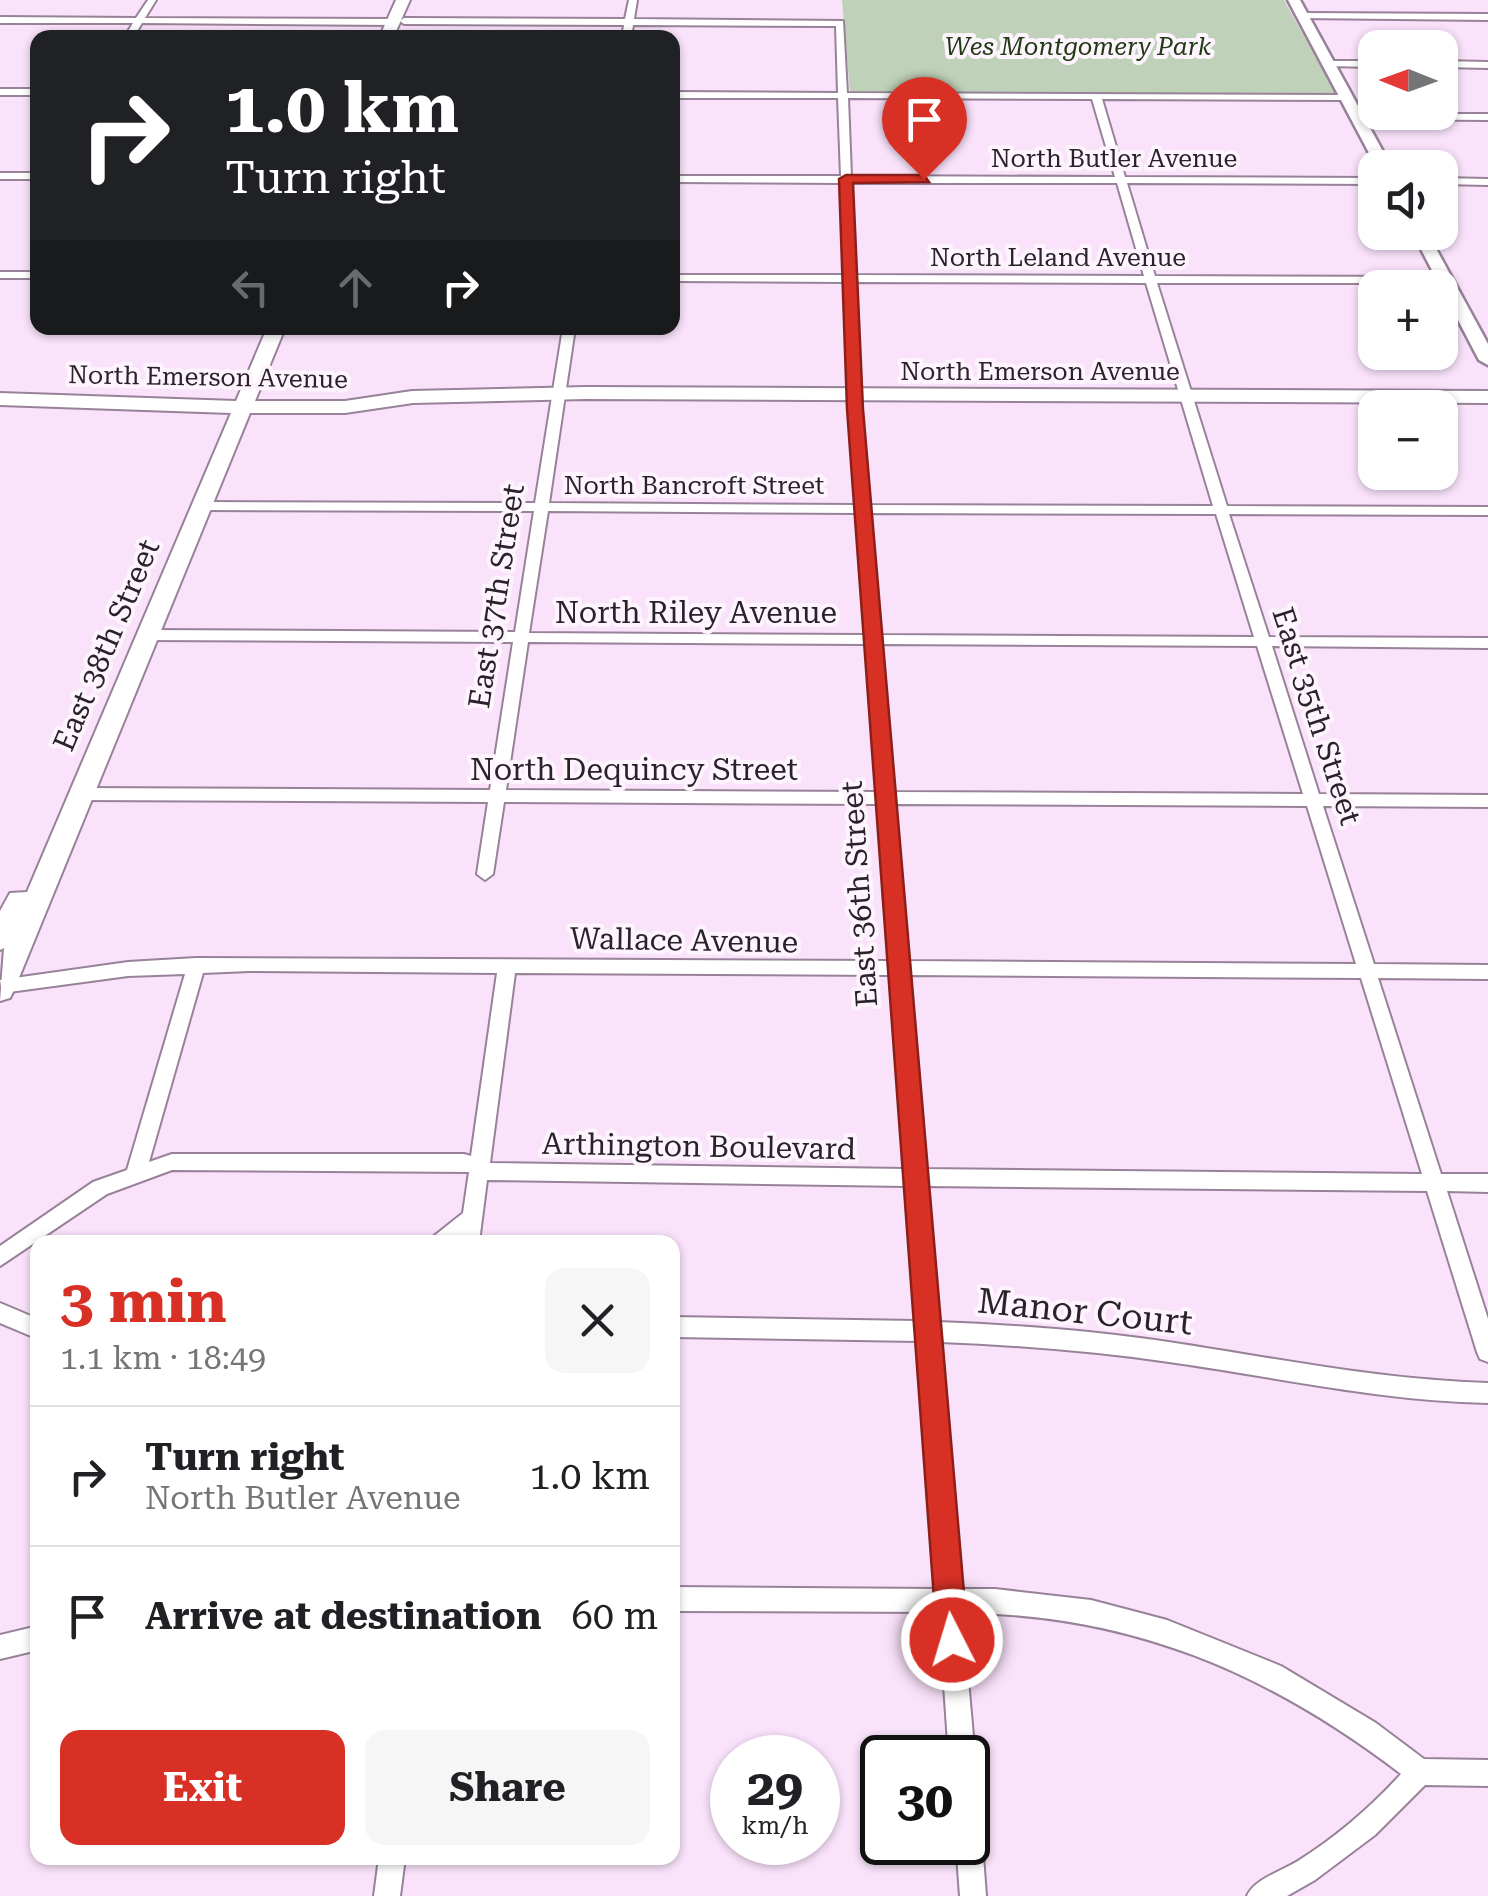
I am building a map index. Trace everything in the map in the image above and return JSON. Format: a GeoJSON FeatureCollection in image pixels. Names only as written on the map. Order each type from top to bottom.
{"type":"FeatureCollection","features":[{"type":"Feature","properties":{"kind":"main road"},"geometry":{"type":"LineString","coordinates":[[398,27],[403,0]]}},
{"type":"Feature","properties":{"kind":"main road"},"geometry":{"type":"LineString","coordinates":[[398,27],[412,0]]}},
{"type":"Feature","properties":{"kind":"main road"},"geometry":{"type":"LineString","coordinates":[[1294,0],[1375,150]]}},
{"type":"Feature","properties":{"kind":"main road"},"geometry":{"type":"LineString","coordinates":[[1458,305],[1488,360]]}},
{"type":"Feature","properties":{"kind":"main road","name":"East 38th Street"},"geometry":{"type":"LineString","coordinates":[[1,988],[200,506],[259,335]]}},
{"type":"Feature","properties":{"kind":"main road","name":"East 38th Street"},"geometry":{"type":"LineString","coordinates":[[0,939],[237,399],[272,335]]}},
{"type":"Feature","properties":{"kind":"main road","name":"North Emerson Avenue"},"geometry":{"type":"LineString","coordinates":[[0,388],[396,404],[412,396],[557,393],[1488,397]]}},
{"type":"Feature","properties":{"kind":"main road","name":"North Emerson Avenue"},"geometry":{"type":"LineString","coordinates":[[0,398],[237,399]]}},
{"type":"Feature","properties":{"kind":"street"},"geometry":{"type":"LineString","coordinates":[[132,30],[152,0]]}},
{"type":"Feature","properties":{"kind":"street"},"geometry":{"type":"LineString","coordinates":[[628,30],[633,0]]}},
{"type":"Feature","properties":{"kind":"street"},"geometry":{"type":"LineString","coordinates":[[1303,16],[1488,17]]}},
{"type":"Feature","properties":{"kind":"street"},"geometry":{"type":"LineString","coordinates":[[0,20],[398,27],[629,22]]}},
{"type":"Feature","properties":{"kind":"street","name":"East 36th Street"},"geometry":{"type":"LineString","coordinates":[[629,22],[840,24],[854,395],[960,1735]]}},
{"type":"Feature","properties":{"kind":"street"},"geometry":{"type":"LineString","coordinates":[[1329,64],[1358,64]]}},
{"type":"Feature","properties":{"kind":"street"},"geometry":{"type":"LineString","coordinates":[[1458,64],[1488,64]]}},
{"type":"Feature","properties":{"kind":"street"},"geometry":{"type":"LineString","coordinates":[[0,92],[30,92]]}},
{"type":"Feature","properties":{"kind":"street"},"geometry":{"type":"LineString","coordinates":[[680,94],[1346,96]]}},
{"type":"Feature","properties":{"kind":"street","name":"East 35th Street"},"geometry":{"type":"LineString","coordinates":[[1096,96],[1185,396],[1488,1352]]}},
{"type":"Feature","properties":{"kind":"street"},"geometry":{"type":"LineString","coordinates":[[1357,117],[1488,117]]}},
{"type":"Feature","properties":{"kind":"street"},"geometry":{"type":"LineString","coordinates":[[0,176],[30,176]]}},
{"type":"Feature","properties":{"kind":"street","name":"North Butler Avenue"},"geometry":{"type":"LineString","coordinates":[[680,178],[1358,181]]}},
{"type":"Feature","properties":{"kind":"street"},"geometry":{"type":"LineString","coordinates":[[1458,181],[1488,182]]}},
{"type":"Feature","properties":{"kind":"street"},"geometry":{"type":"LineString","coordinates":[[0,275],[30,275]]}},
{"type":"Feature","properties":{"kind":"street","name":"North Leland Avenue"},"geometry":{"type":"LineString","coordinates":[[680,278],[1358,280]]}},
{"type":"Feature","properties":{"kind":"street","name":"East 37th Street"},"geometry":{"type":"LineString","coordinates":[[485,874],[568,335]]}},
{"type":"Feature","properties":{"kind":"street","name":"North Bancroft Street"},"geometry":{"type":"LineString","coordinates":[[200,506],[1488,511]]}},
{"type":"Feature","properties":{"kind":"street","name":"North Riley Avenue"},"geometry":{"type":"LineString","coordinates":[[145,635],[1488,643]]}},
{"type":"Feature","properties":{"kind":"street","name":"North Dequincy Street"},"geometry":{"type":"LineString","coordinates":[[79,794],[1488,801]]}},
{"type":"Feature","properties":{"kind":"street"},"geometry":{"type":"LineString","coordinates":[[136,1172],[196,965]]}},
{"type":"Feature","properties":{"kind":"street","name":"Wallace Avenue"},"geometry":{"type":"LineString","coordinates":[[1,988],[196,965],[1488,972]]}},
{"type":"Feature","properties":{"kind":"street"},"geometry":{"type":"LineString","coordinates":[[471,1235],[508,966]]}},
{"type":"Feature","properties":{"kind":"street","name":"Arthington Boulevard"},"geometry":{"type":"LineString","coordinates":[[32,1235],[89,1194],[136,1172],[198,1160],[464,1162],[494,1173],[1488,1183]]}},
{"type":"Feature","properties":{"kind":"street"},"geometry":{"type":"LineString","coordinates":[[450,1235],[472,1217]]}},
{"type":"Feature","properties":{"kind":"street","name":"Arthington Boulevard"},"geometry":{"type":"LineString","coordinates":[[0,1258],[30,1236]]}},
{"type":"Feature","properties":{"kind":"street"},"geometry":{"type":"LineString","coordinates":[[0,1313],[30,1326]]}},
{"type":"Feature","properties":{"kind":"street","name":"Manor Court"},"geometry":{"type":"LineString","coordinates":[[680,1327],[926,1330],[1125,1346],[1378,1388],[1488,1393]]}},
{"type":"Feature","properties":{"kind":"street"},"geometry":{"type":"LineString","coordinates":[[680,1598],[1043,1604],[1167,1632],[1292,1686],[1367,1732],[1420,1772],[1488,1773]]}},
{"type":"Feature","properties":{"kind":"street"},"geometry":{"type":"LineString","coordinates":[[0,1647],[30,1640]]}},
{"type":"Feature","properties":{"kind":"street"},"geometry":{"type":"LineString","coordinates":[[1260,1896],[1348,1843],[1383,1814],[1420,1772]]}},
{"type":"Feature","properties":{"kind":"street"},"geometry":{"type":"LineString","coordinates":[[387,1896],[391,1865]]}},
{"type":"Feature","properties":{"kind":"street"},"geometry":{"type":"LineString","coordinates":[[971,1865],[973,1896]]}},
{"type":"Feature","properties":{"kind":"green space","name":"Wes Montgomery Park"},"geometry":{"type":"Polygon","coordinates":[[[842,0],[1284,0],[1336,94],[850,92],[842,0]]]}},
{"type":"Feature","properties":{"kind":"route"},"geometry":{"type":"LineString","coordinates":[[924,179],[846,179],[855,409],[952,1640]]}}]}
